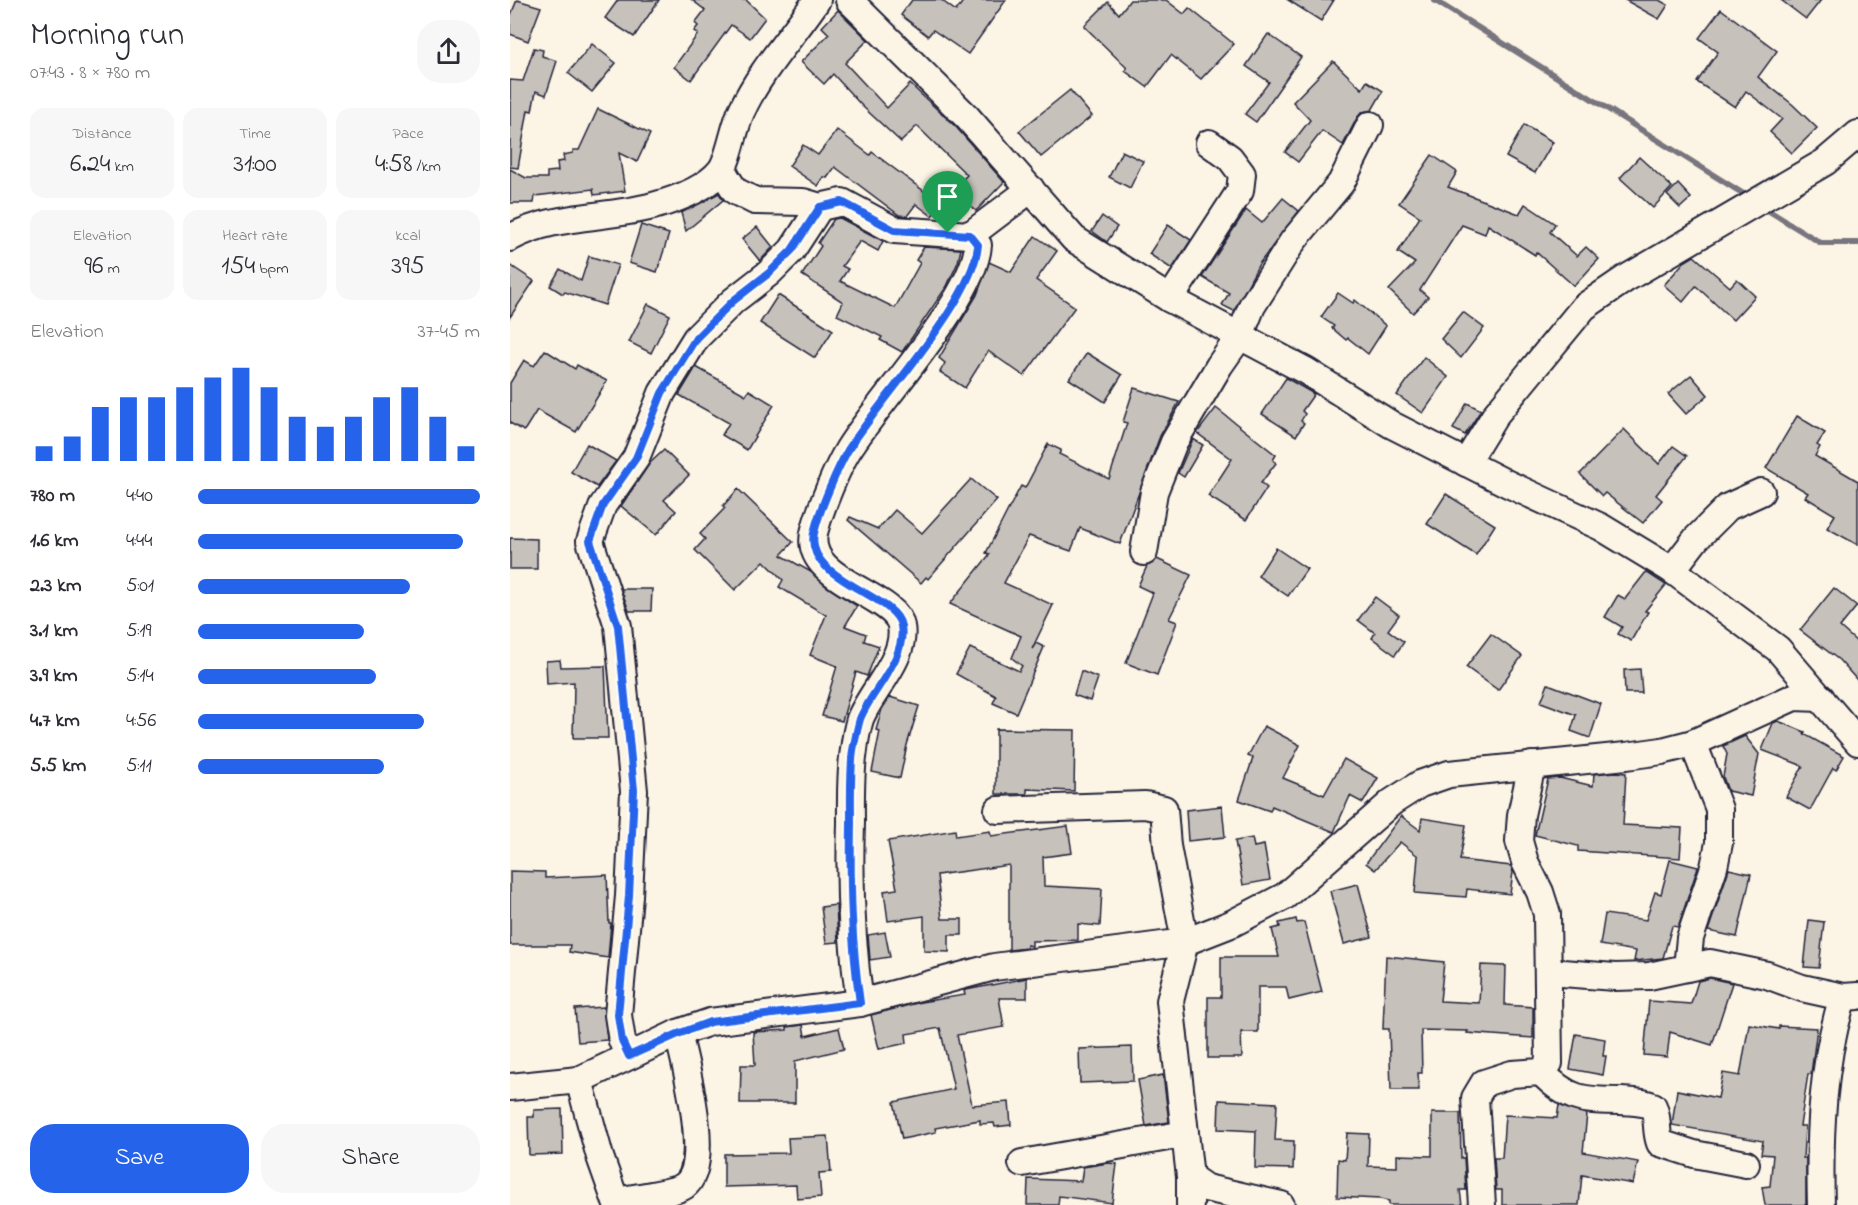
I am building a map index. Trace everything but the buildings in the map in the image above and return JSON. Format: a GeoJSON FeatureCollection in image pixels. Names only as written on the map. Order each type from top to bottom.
{"type":"FeatureCollection","features":[{"type":"Feature","properties":{"kind":"street"},"geometry":{"type":"LineString","coordinates":[[510,238],[544,223],[653,206],[702,187],[722,170],[741,110],[769,63],[817,0]]}},
{"type":"Feature","properties":{"kind":"street"},"geometry":{"type":"LineString","coordinates":[[856,2],[967,117],[1074,239],[1170,299],[1306,371],[1392,425],[1601,527],[1672,570],[1778,649],[1858,742]]}},
{"type":"Feature","properties":{"kind":"street"},"geometry":{"type":"LineString","coordinates":[[1144,552],[1154,492],[1174,442],[1219,366],[1240,336],[1252,306],[1293,241],[1341,183],[1370,125]]}},
{"type":"Feature","properties":{"kind":"street"},"geometry":{"type":"LineString","coordinates":[[1467,463],[1496,414],[1584,307],[1625,279],[1825,162],[1858,134]]}},
{"type":"Feature","properties":{"kind":"street"},"geometry":{"type":"LineString","coordinates":[[1170,299],[1240,191],[1242,174],[1230,158],[1209,143]]}},
{"type":"Feature","properties":{"kind":"street"},"geometry":{"type":"LineString","coordinates":[[722,170],[735,191],[755,201],[803,202],[820,207],[842,202],[894,230],[970,235],[1031,189]]}},
{"type":"Feature","properties":{"kind":"street"},"geometry":{"type":"LineString","coordinates":[[629,1056],[622,1041],[618,1015],[628,907],[634,790],[618,626],[590,541],[603,505],[636,458],[662,393],[696,338],[733,301],[769,273],[792,250],[820,207]]}},
{"type":"Feature","properties":{"kind":"street"},"geometry":{"type":"LineString","coordinates":[[860,1003],[852,944],[849,891],[853,752],[860,720],[898,653],[902,639],[901,623],[889,609],[821,562],[813,549],[814,531],[847,451],[938,328],[977,259],[978,245],[970,235]]}},
{"type":"Feature","properties":{"kind":"street"},"geometry":{"type":"LineString","coordinates":[[1672,570],[1696,539],[1728,507],[1761,492]]}},
{"type":"Feature","properties":{"kind":"street"},"geometry":{"type":"LineString","coordinates":[[510,1087],[579,1080],[678,1034],[710,1022],[860,1003],[994,967],[1185,942],[1231,924],[1285,896],[1392,802],[1420,784],[1449,774],[1626,756],[1693,743],[1794,697],[1821,698]]}},
{"type":"Feature","properties":{"kind":"street"},"geometry":{"type":"LineString","coordinates":[[1688,968],[1690,938],[1714,867],[1719,843],[1719,809],[1693,743]]}},
{"type":"Feature","properties":{"kind":"street"},"geometry":{"type":"LineString","coordinates":[[1482,1205],[1475,1098],[1484,1083],[1512,1074],[1541,1072],[1549,1064],[1547,914],[1540,891],[1525,862],[1519,841],[1521,815],[1532,765]]}},
{"type":"Feature","properties":{"kind":"street"},"geometry":{"type":"LineString","coordinates":[[998,810],[1145,805],[1164,809],[1167,846],[1185,942],[1170,1001],[1190,1177],[1190,1205]]}},
{"type":"Feature","properties":{"kind":"street"},"geometry":{"type":"LineString","coordinates":[[1549,972],[1615,977],[1649,976],[1710,963],[1741,968],[1802,988],[1850,997],[1828,1055],[1820,1148],[1821,1205]]}},
{"type":"Feature","properties":{"kind":"street"},"geometry":{"type":"LineString","coordinates":[[579,1080],[600,1157],[617,1203],[684,1186],[695,1172],[696,1113],[678,1034]]}},
{"type":"Feature","properties":{"kind":"street"},"geometry":{"type":"LineString","coordinates":[[1541,1072],[1557,1088],[1576,1098],[1599,1101],[1640,1101],[1653,1106],[1658,1116],[1656,1133],[1660,1143],[1694,1154],[1746,1164]]}},
{"type":"Feature","properties":{"kind":"street"},"geometry":{"type":"LineString","coordinates":[[1022,1163],[1185,1134]]}},
{"type":"Feature","properties":{"kind":"street"},"geometry":{"type":"LineString","coordinates":[[1190,1177],[1206,1188],[1281,1205]]}},
{"type":"Feature","properties":{"kind":"waterway"},"geometry":{"type":"LineString","coordinates":[[1434,0],[1750,198]]}},
{"type":"Feature","properties":{"kind":"waterway"},"geometry":{"type":"LineString","coordinates":[[1761,206],[1821,243],[1858,243]]}},
{"type":"Feature","properties":{"kind":"route"},"geometry":{"type":"LineString","coordinates":[[842,202],[894,230],[948,233],[970,235],[978,245],[977,259],[938,328],[847,451],[814,531],[813,549],[821,562],[842,579],[889,609],[901,623],[902,639],[898,653],[860,720],[853,752],[849,891],[852,944],[860,1003],[772,1016],[710,1022],[629,1056],[622,1041],[618,1015],[629,896],[634,790],[618,626],[590,541],[603,505],[636,458],[662,393],[696,338],[733,301],[769,273],[792,250],[820,207],[842,202]]}}]}
